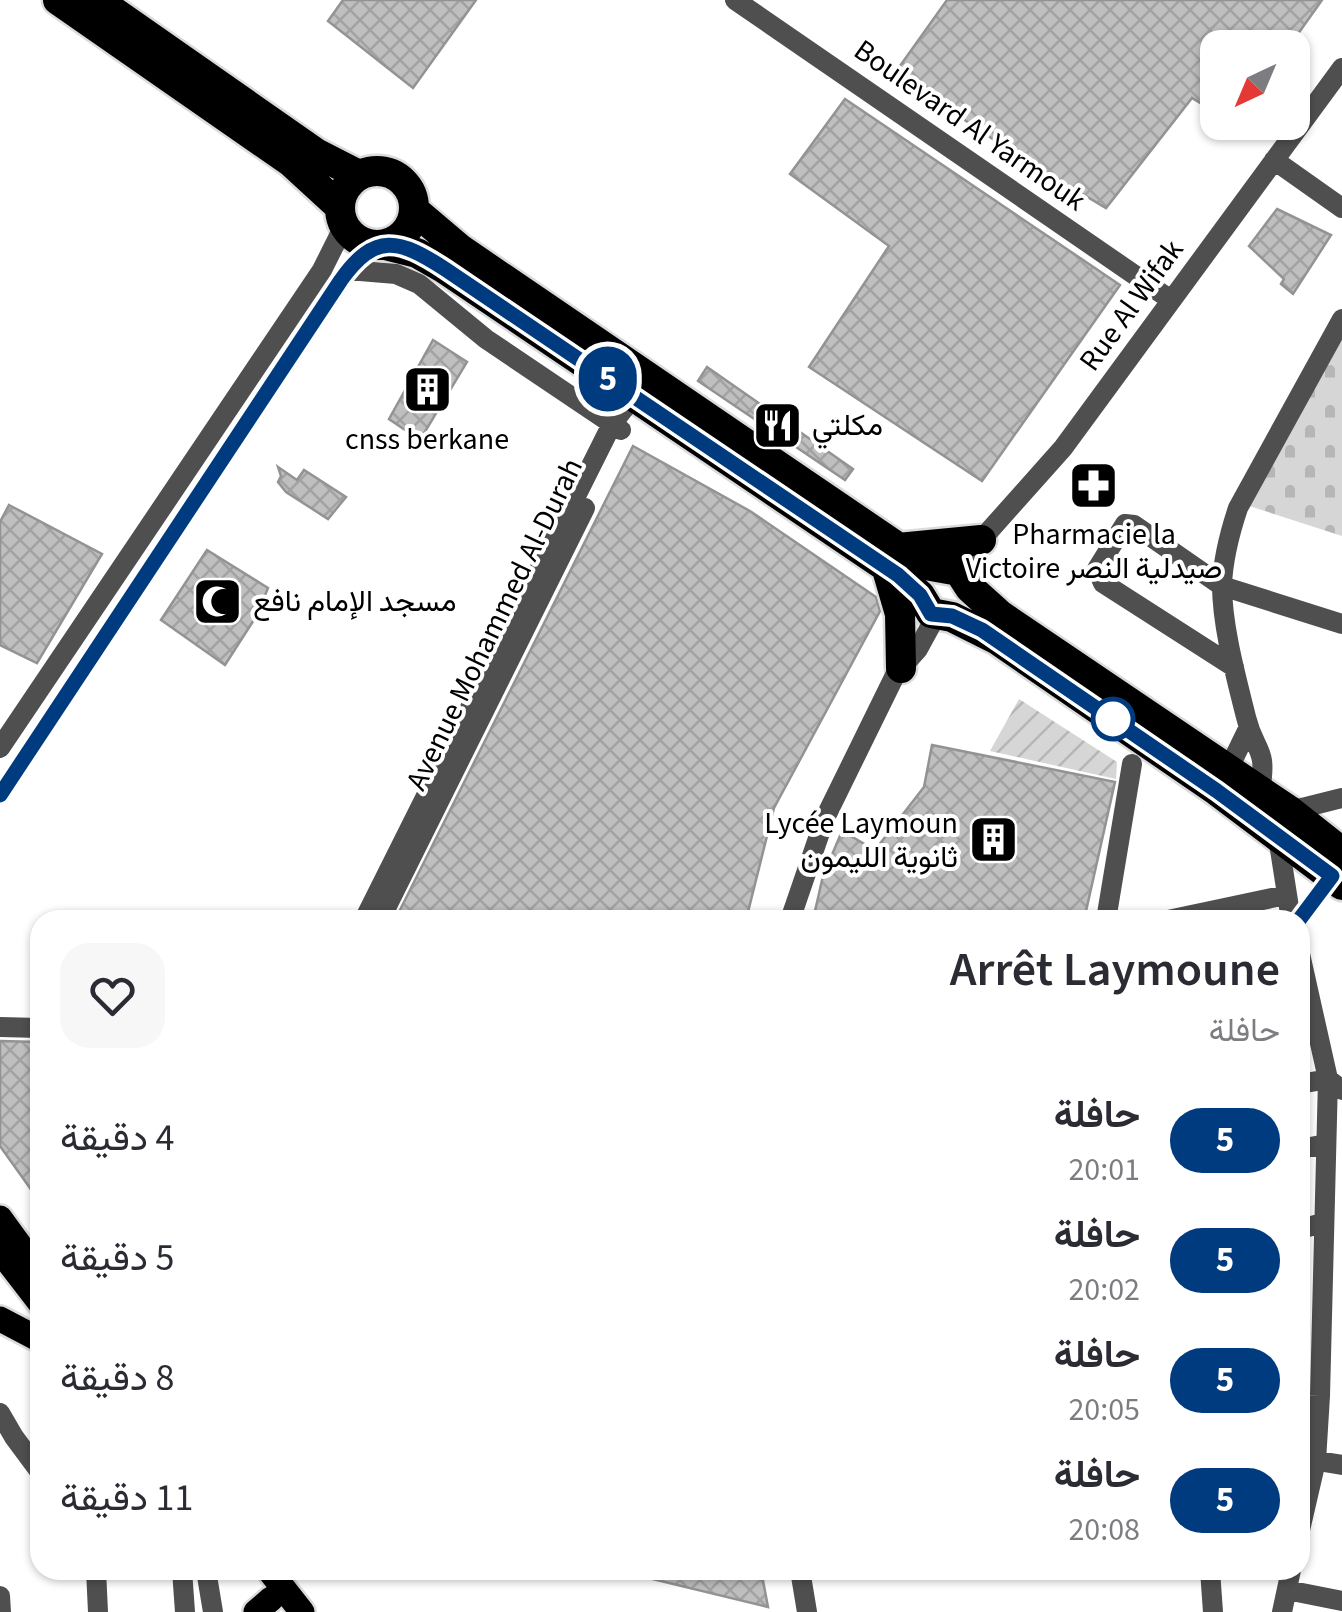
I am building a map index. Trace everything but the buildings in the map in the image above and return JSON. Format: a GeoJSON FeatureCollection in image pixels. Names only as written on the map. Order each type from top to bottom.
{"type":"FeatureCollection","features":[{"type":"Feature","properties":{"kind":"highway"},"geometry":{"type":"LineString","coordinates":[[58,0],[291,162],[342,216],[357,240],[432,260],[634,396],[892,557],[918,561],[956,576],[1000,615],[1260,791],[1284,824]]}},
{"type":"Feature","properties":{"kind":"highway"},"geometry":{"type":"LineString","coordinates":[[98,0],[316,152],[359,176]]}},
{"type":"Feature","properties":{"kind":"highway"},"geometry":{"type":"LineString","coordinates":[[342,216],[345,189],[359,176],[378,171],[396,177],[410,191],[414,210],[408,228],[380,245]]}},
{"type":"Feature","properties":{"kind":"highway"},"geometry":{"type":"LineString","coordinates":[[414,210],[460,249],[892,557],[933,608],[996,638],[1284,824],[1338,871]]}},
{"type":"Feature","properties":{"kind":"highway"},"geometry":{"type":"LineString","coordinates":[[892,557],[980,540]]}},
{"type":"Feature","properties":{"kind":"highway"},"geometry":{"type":"LineString","coordinates":[[892,557],[900,614],[901,668]]}},
{"type":"Feature","properties":{"kind":"highway"},"geometry":{"type":"LineString","coordinates":[[933,608],[964,609],[956,576]]}},
{"type":"Feature","properties":{"kind":"highway"},"geometry":{"type":"LineString","coordinates":[[933,608],[924,578],[956,576]]}},
{"type":"Feature","properties":{"kind":"main road"},"geometry":{"type":"LineString","coordinates":[[0,1218],[30,1260]]}},
{"type":"Feature","properties":{"kind":"main road"},"geometry":{"type":"LineString","coordinates":[[0,1252],[30,1290]]}},
{"type":"Feature","properties":{"kind":"main road"},"geometry":{"type":"LineString","coordinates":[[0,1319],[30,1335]]}},
{"type":"Feature","properties":{"kind":"main road"},"geometry":{"type":"LineString","coordinates":[[254,1580],[269,1608]]}},
{"type":"Feature","properties":{"kind":"main road"},"geometry":{"type":"LineString","coordinates":[[277,1580],[302,1612]]}},
{"type":"Feature","properties":{"kind":"street","name":"Boulevard Al Yarmouk"},"geometry":{"type":"LineString","coordinates":[[735,0],[1171,300]]}},
{"type":"Feature","properties":{"kind":"street","name":"Rue Al Wifak"},"geometry":{"type":"LineString","coordinates":[[956,576],[980,540],[1063,448],[1342,68]]}},
{"type":"Feature","properties":{"kind":"street"},"geometry":{"type":"LineString","coordinates":[[1274,160],[1342,208]]}},
{"type":"Feature","properties":{"kind":"street"},"geometry":{"type":"LineString","coordinates":[[0,748],[322,270],[342,216]]}},
{"type":"Feature","properties":{"kind":"street"},"geometry":{"type":"LineString","coordinates":[[0,795],[348,270],[380,245]]}},
{"type":"Feature","properties":{"kind":"street"},"geometry":{"type":"LineString","coordinates":[[348,270],[396,274],[419,284],[486,339],[618,428]]}},
{"type":"Feature","properties":{"kind":"street"},"geometry":{"type":"LineString","coordinates":[[1260,791],[1263,756],[1248,727],[1222,586],[1230,535],[1238,508],[1342,319]]}},
{"type":"Feature","properties":{"kind":"street","name":"Avenue Mohammed Al-Durah"},"geometry":{"type":"LineString","coordinates":[[369,910],[634,396]]}},
{"type":"Feature","properties":{"kind":"street"},"geometry":{"type":"LineString","coordinates":[[1234,667],[1100,580],[1097,569],[1122,528],[1130,523],[1222,586],[1342,624]]}},
{"type":"Feature","properties":{"kind":"street","name":"Avenue Mohammed Al-Durah"},"geometry":{"type":"LineString","coordinates":[[385,910],[540,584]]}},
{"type":"Feature","properties":{"kind":"street"},"geometry":{"type":"LineString","coordinates":[[793,910],[825,818],[901,668],[915,620],[933,608]]}},
{"type":"Feature","properties":{"kind":"street"},"geometry":{"type":"LineString","coordinates":[[1228,770],[1248,727]]}},
{"type":"Feature","properties":{"kind":"street"},"geometry":{"type":"LineString","coordinates":[[1108,910],[1132,764]]}},
{"type":"Feature","properties":{"kind":"street"},"geometry":{"type":"LineString","coordinates":[[1291,910],[1286,895],[1284,824],[1342,798]]}},
{"type":"Feature","properties":{"kind":"street"},"geometry":{"type":"LineString","coordinates":[[1304,910],[1338,871]]}},
{"type":"Feature","properties":{"kind":"street"},"geometry":{"type":"LineString","coordinates":[[1215,910],[1286,895]]}},
{"type":"Feature","properties":{"kind":"street"},"geometry":{"type":"LineString","coordinates":[[1310,1025],[1335,1084],[1330,1321],[1310,1399]]}},
{"type":"Feature","properties":{"kind":"street"},"geometry":{"type":"LineString","coordinates":[[0,1027],[30,1028]]}},
{"type":"Feature","properties":{"kind":"street"},"geometry":{"type":"LineString","coordinates":[[0,1413],[30,1459]]}},
{"type":"Feature","properties":{"kind":"street"},"geometry":{"type":"LineString","coordinates":[[1310,1459],[1342,1465]]}},
{"type":"Feature","properties":{"kind":"street"},"geometry":{"type":"LineString","coordinates":[[96,1580],[98,1612]]}},
{"type":"Feature","properties":{"kind":"street"},"geometry":{"type":"LineString","coordinates":[[183,1580],[185,1612]]}},
{"type":"Feature","properties":{"kind":"street"},"geometry":{"type":"LineString","coordinates":[[208,1580],[213,1612]]}},
{"type":"Feature","properties":{"kind":"street"},"geometry":{"type":"LineString","coordinates":[[802,1580],[808,1612]]}},
{"type":"Feature","properties":{"kind":"street"},"geometry":{"type":"LineString","coordinates":[[1211,1580],[1213,1612]]}},
{"type":"Feature","properties":{"kind":"street"},"geometry":{"type":"LineString","coordinates":[[1282,1612],[1289,1580],[1342,1600]]}},
{"type":"Feature","properties":{"kind":"street"},"geometry":{"type":"LineString","coordinates":[[0,1596],[1,1612]]}},
{"type":"Feature","properties":{"kind":"green space"},"geometry":{"type":"Polygon","coordinates":[[[1342,321],[1342,536],[1234,501],[1342,321]]]}},
{"type":"Feature","properties":{"kind":"green space"},"geometry":{"type":"Polygon","coordinates":[[[1019,699],[1117,762],[1116,779],[990,751],[1019,699]]]}},
{"type":"Feature","properties":{"kind":"bus line","name":"5"},"geometry":{"type":"LineString","coordinates":[[0,795],[238,441],[341,280],[365,252],[385,245],[432,260],[898,575],[920,595],[931,614],[952,616],[982,630],[1186,769],[1332,876],[1306,910]]}},
{"type":"Feature","properties":{"kind":"place","name":"cnss berkane"},"geometry":{"type":"Point","coordinates":[427,390]}},
{"type":"Feature","properties":{"kind":"place","name":"مكلتي"},"geometry":{"type":"Point","coordinates":[777,425]}},
{"type":"Feature","properties":{"kind":"place","name":"Pharmacie la Victoire صيدلية النصر"},"geometry":{"type":"Point","coordinates":[1094,485]}},
{"type":"Feature","properties":{"kind":"place","name":"مسجد الإمام نافع"},"geometry":{"type":"Point","coordinates":[218,601]}},
{"type":"Feature","properties":{"kind":"place","name":"Lycée Laymoun ثانوية الليمون"},"geometry":{"type":"Point","coordinates":[993,840]}}]}
